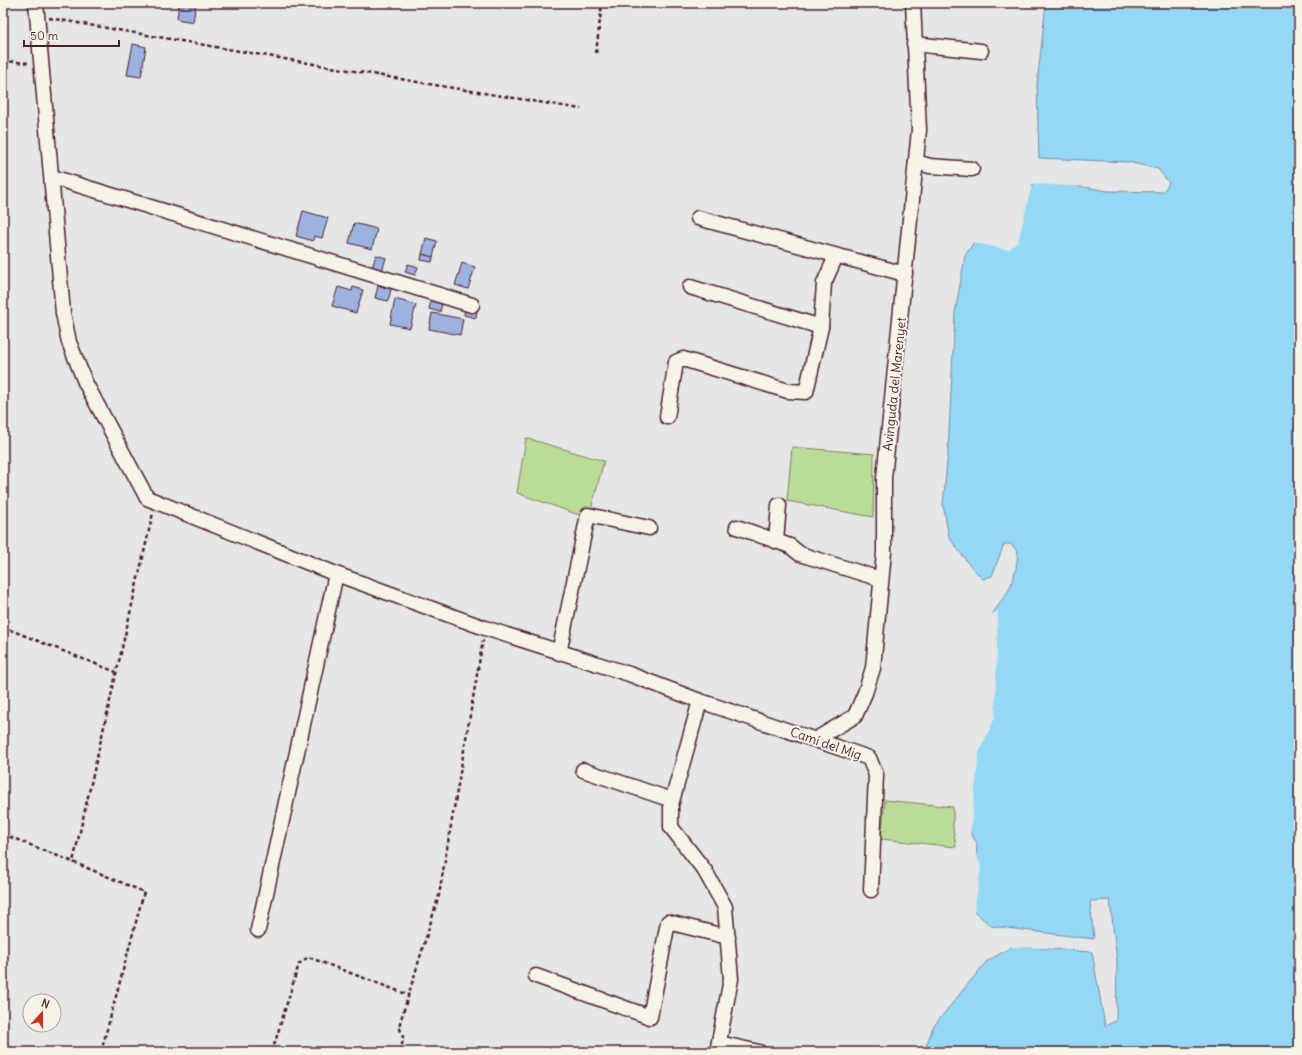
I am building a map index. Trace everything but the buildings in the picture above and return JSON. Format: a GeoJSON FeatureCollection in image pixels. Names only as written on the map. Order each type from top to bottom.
{"type":"FeatureCollection","features":[{"type":"Feature","properties":{"kind":"street","name":"Avinguda del Marenyet"},"geometry":{"type":"LineString","coordinates":[[816,740],[855,716],[865,693],[873,668],[880,579],[884,552],[884,478],[919,130],[913,3]]}},
{"type":"Feature","properties":{"kind":"street","name":"Camí del Mig"},"geometry":{"type":"LineString","coordinates":[[36,9],[63,313],[69,342],[85,382],[147,498],[336,574],[485,628],[629,674],[700,701],[870,758],[876,775],[871,890]]}},
{"type":"Feature","properties":{"kind":"street"},"geometry":{"type":"LineString","coordinates":[[914,44],[981,51]]}},
{"type":"Feature","properties":{"kind":"street"},"geometry":{"type":"LineString","coordinates":[[916,162],[930,166],[972,169]]}},
{"type":"Feature","properties":{"kind":"street"},"geometry":{"type":"LineString","coordinates":[[52,177],[472,305]]}},
{"type":"Feature","properties":{"kind":"street"},"geometry":{"type":"LineString","coordinates":[[698,218],[905,274]]}},
{"type":"Feature","properties":{"kind":"street"},"geometry":{"type":"LineString","coordinates":[[667,417],[676,362],[683,359],[788,391],[806,392],[821,327],[824,283],[836,256]]}},
{"type":"Feature","properties":{"kind":"street"},"geometry":{"type":"LineString","coordinates":[[690,287],[821,327]]}},
{"type":"Feature","properties":{"kind":"street"},"geometry":{"type":"LineString","coordinates":[[776,541],[779,505]]}},
{"type":"Feature","properties":{"kind":"street"},"geometry":{"type":"LineString","coordinates":[[559,652],[588,514],[649,528]]}},
{"type":"Feature","properties":{"kind":"street"},"geometry":{"type":"LineString","coordinates":[[737,527],[790,546],[800,554],[880,579]]}},
{"type":"Feature","properties":{"kind":"street"},"geometry":{"type":"LineString","coordinates":[[258,930],[336,574]]}},
{"type":"Feature","properties":{"kind":"street"},"geometry":{"type":"LineString","coordinates":[[700,701],[672,800],[671,827],[705,871],[726,907],[731,980],[718,1047],[759,1052]]}},
{"type":"Feature","properties":{"kind":"street"},"geometry":{"type":"LineString","coordinates":[[583,770],[672,800]]}},
{"type":"Feature","properties":{"kind":"street"},"geometry":{"type":"LineString","coordinates":[[536,976],[650,1017],[668,922],[728,937]]}},
{"type":"Feature","properties":{"kind":"path"},"geometry":{"type":"LineString","coordinates":[[596,53],[602,3]]}},
{"type":"Feature","properties":{"kind":"path"},"geometry":{"type":"LineString","coordinates":[[36,9],[429,84],[581,109]]}},
{"type":"Feature","properties":{"kind":"path"},"geometry":{"type":"LineString","coordinates":[[3,61],[41,65]]}},
{"type":"Feature","properties":{"kind":"path"},"geometry":{"type":"LineString","coordinates":[[73,862],[156,501]]}},
{"type":"Feature","properties":{"kind":"path"},"geometry":{"type":"LineString","coordinates":[[3,627],[116,672]]}},
{"type":"Feature","properties":{"kind":"path"},"geometry":{"type":"LineString","coordinates":[[401,1052],[403,1037],[399,1026],[439,895],[485,628]]}},
{"type":"Feature","properties":{"kind":"path"},"geometry":{"type":"LineString","coordinates":[[3,834],[144,892],[101,1052]]}},
{"type":"Feature","properties":{"kind":"path"},"geometry":{"type":"LineString","coordinates":[[272,1052],[299,964],[308,958],[409,995]]}},
{"type":"Feature","properties":{"kind":"green space"},"geometry":{"type":"Polygon","coordinates":[[[526,438],[604,461],[590,513],[582,516],[517,493],[526,438]]]}},
{"type":"Feature","properties":{"kind":"green space"},"geometry":{"type":"Polygon","coordinates":[[[792,447],[874,454],[873,517],[787,501],[792,447]]]}},
{"type":"Feature","properties":{"kind":"green space"},"geometry":{"type":"Polygon","coordinates":[[[885,800],[953,807],[953,828],[956,847],[881,839],[885,800]]]}},
{"type":"Feature","properties":{"kind":"green space"},"geometry":{"type":"Polygon","coordinates":[[[3,1039],[16,1052],[3,1052],[3,1039]]]}},
{"type":"Feature","properties":{"kind":"water"},"geometry":{"type":"Polygon","coordinates":[[[1046,3],[1299,3],[1299,1052],[924,1052],[933,1027],[986,962],[1013,946],[1092,952],[1105,1026],[1116,1021],[1117,962],[1110,900],[1090,901],[1094,939],[991,926],[974,911],[977,843],[964,823],[970,748],[990,716],[992,615],[1010,588],[1016,569],[1018,552],[1011,544],[1004,544],[992,576],[983,579],[968,563],[949,537],[943,505],[948,452],[955,313],[965,256],[976,239],[1013,243],[1021,219],[1026,186],[1048,181],[1108,191],[1163,192],[1169,183],[1158,169],[1128,162],[1039,158],[1037,85],[1046,3]]]}},
{"type":"Feature","properties":{"kind":"pier"},"geometry":{"type":"Polygon","coordinates":[[[1048,179],[1095,187],[1032,184],[1018,242],[1008,250],[971,242],[976,237],[1012,241],[1019,218],[1024,185],[1048,179]]]}},
{"type":"Feature","properties":{"kind":"pier"},"geometry":{"type":"Polygon","coordinates":[[[998,611],[995,717],[979,753],[970,836],[962,823],[967,755],[969,745],[988,715],[990,615],[998,611]]]}},
{"type":"Feature","properties":{"kind":"pier"},"geometry":{"type":"Polygon","coordinates":[[[975,850],[981,867],[974,913],[972,911],[975,850]]]}},
{"type":"Feature","properties":{"kind":"pier"},"geometry":{"type":"Polygon","coordinates":[[[1013,944],[1092,950],[1008,947],[1013,944]]]}}]}
